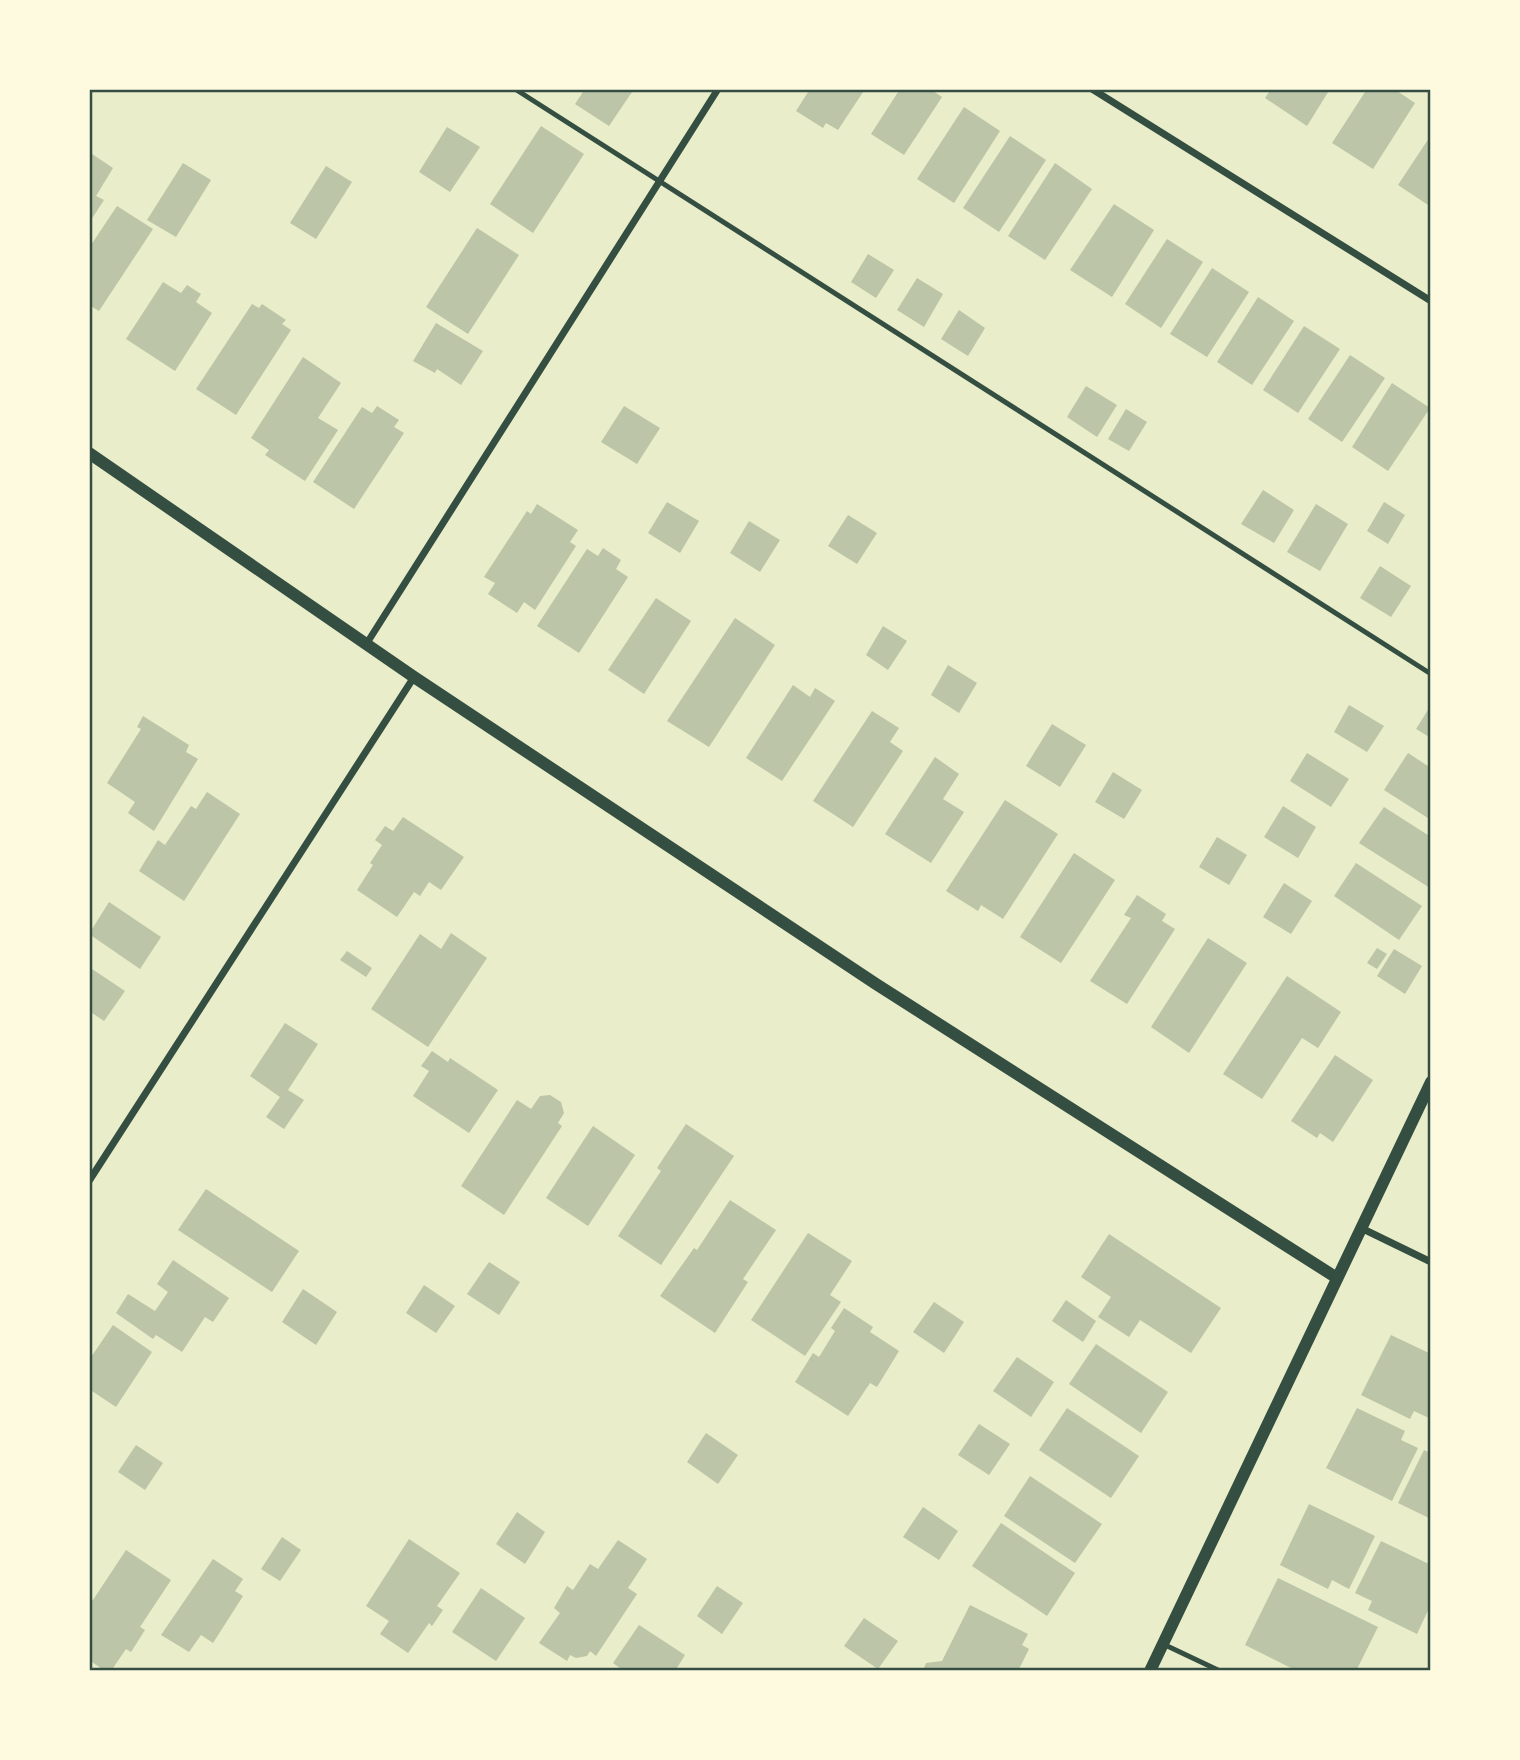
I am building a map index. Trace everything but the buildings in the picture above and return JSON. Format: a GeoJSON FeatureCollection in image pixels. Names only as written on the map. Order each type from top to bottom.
{"type":"FeatureCollection","features":[{"type":"Feature","properties":{"kind":"street"},"geometry":{"type":"LineString","coordinates":[[367,643],[718,89]]}},
{"type":"Feature","properties":{"kind":"street"},"geometry":{"type":"LineString","coordinates":[[1092,89],[1431,301]]}},
{"type":"Feature","properties":{"kind":"street"},"geometry":{"type":"LineString","coordinates":[[89,453],[414,677],[876,984],[1337,1278]]}},
{"type":"Feature","properties":{"kind":"street"},"geometry":{"type":"LineString","coordinates":[[89,1181],[414,677]]}},
{"type":"Feature","properties":{"kind":"street"},"geometry":{"type":"LineString","coordinates":[[1150,1671],[1431,1082]]}},
{"type":"Feature","properties":{"kind":"street"},"geometry":{"type":"LineString","coordinates":[[1361,1228],[1431,1262]]}},
{"type":"Feature","properties":{"kind":"lane"},"geometry":{"type":"LineString","coordinates":[[515,89],[1431,674]]}},
{"type":"Feature","properties":{"kind":"lane"},"geometry":{"type":"LineString","coordinates":[[1163,1644],[1220,1671]]}}]}
